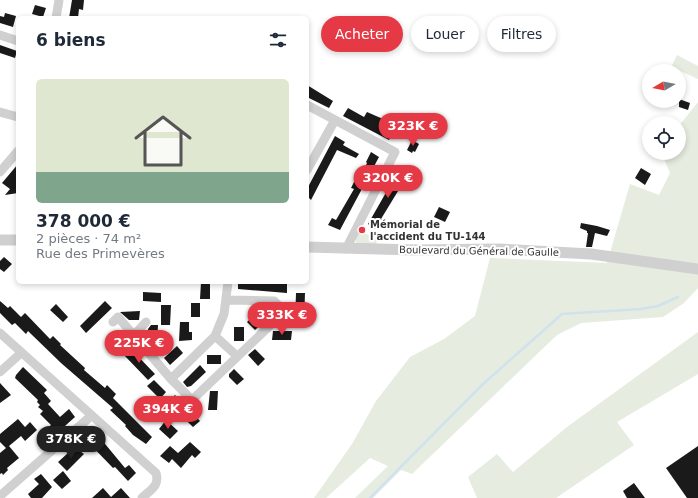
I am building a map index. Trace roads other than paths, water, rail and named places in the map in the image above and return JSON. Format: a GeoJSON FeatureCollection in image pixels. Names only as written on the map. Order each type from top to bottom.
{"type":"FeatureCollection","features":[{"type":"Feature","properties":{"kind":"street"},"geometry":{"type":"LineString","coordinates":[[56,16],[59,0]]}},
{"type":"Feature","properties":{"kind":"street"},"geometry":{"type":"LineString","coordinates":[[0,35],[16,40]]}},
{"type":"Feature","properties":{"kind":"street"},"geometry":{"type":"LineString","coordinates":[[309,106],[395,152],[346,249]]}},
{"type":"Feature","properties":{"kind":"street"},"geometry":{"type":"LineString","coordinates":[[0,112],[16,116]]}},
{"type":"Feature","properties":{"kind":"street"},"geometry":{"type":"LineString","coordinates":[[309,166],[335,120]]}},
{"type":"Feature","properties":{"kind":"street"},"geometry":{"type":"LineString","coordinates":[[0,172],[16,153]]}},
{"type":"Feature","properties":{"kind":"street"},"geometry":{"type":"LineString","coordinates":[[0,240],[16,240]]}},
{"type":"Feature","properties":{"kind":"street","name":"Boulevard du Général de Gaulle"},"geometry":{"type":"LineString","coordinates":[[309,247],[346,249],[500,249],[590,254],[698,269]]}},
{"type":"Feature","properties":{"kind":"street"},"geometry":{"type":"LineString","coordinates":[[171,379],[215,336],[224,314],[228,284]]}},
{"type":"Feature","properties":{"kind":"street"},"geometry":{"type":"LineString","coordinates":[[114,322],[118,317],[171,379],[192,400],[281,315],[280,307],[274,301],[227,300]]}},
{"type":"Feature","properties":{"kind":"street"},"geometry":{"type":"LineString","coordinates":[[134,334],[146,322]]}},
{"type":"Feature","properties":{"kind":"street"},"geometry":{"type":"LineString","coordinates":[[0,333],[156,473],[158,479],[157,484],[142,498]]}},
{"type":"Feature","properties":{"kind":"street"},"geometry":{"type":"LineString","coordinates":[[215,336],[237,356]]}},
{"type":"Feature","properties":{"kind":"street"},"geometry":{"type":"LineString","coordinates":[[0,372],[22,352]]}},
{"type":"Feature","properties":{"kind":"street"},"geometry":{"type":"LineString","coordinates":[[0,496],[91,416]]}},
{"type":"Feature","properties":{"kind":"waterway"},"geometry":{"type":"LineString","coordinates":[[370,498],[482,385],[562,314],[641,309],[658,306],[678,297]]}},
{"type":"Feature","properties":{"kind":"place","name":"Mémorial de l'accident du TU-144"},"geometry":{"type":"Point","coordinates":[362,230]}}]}
